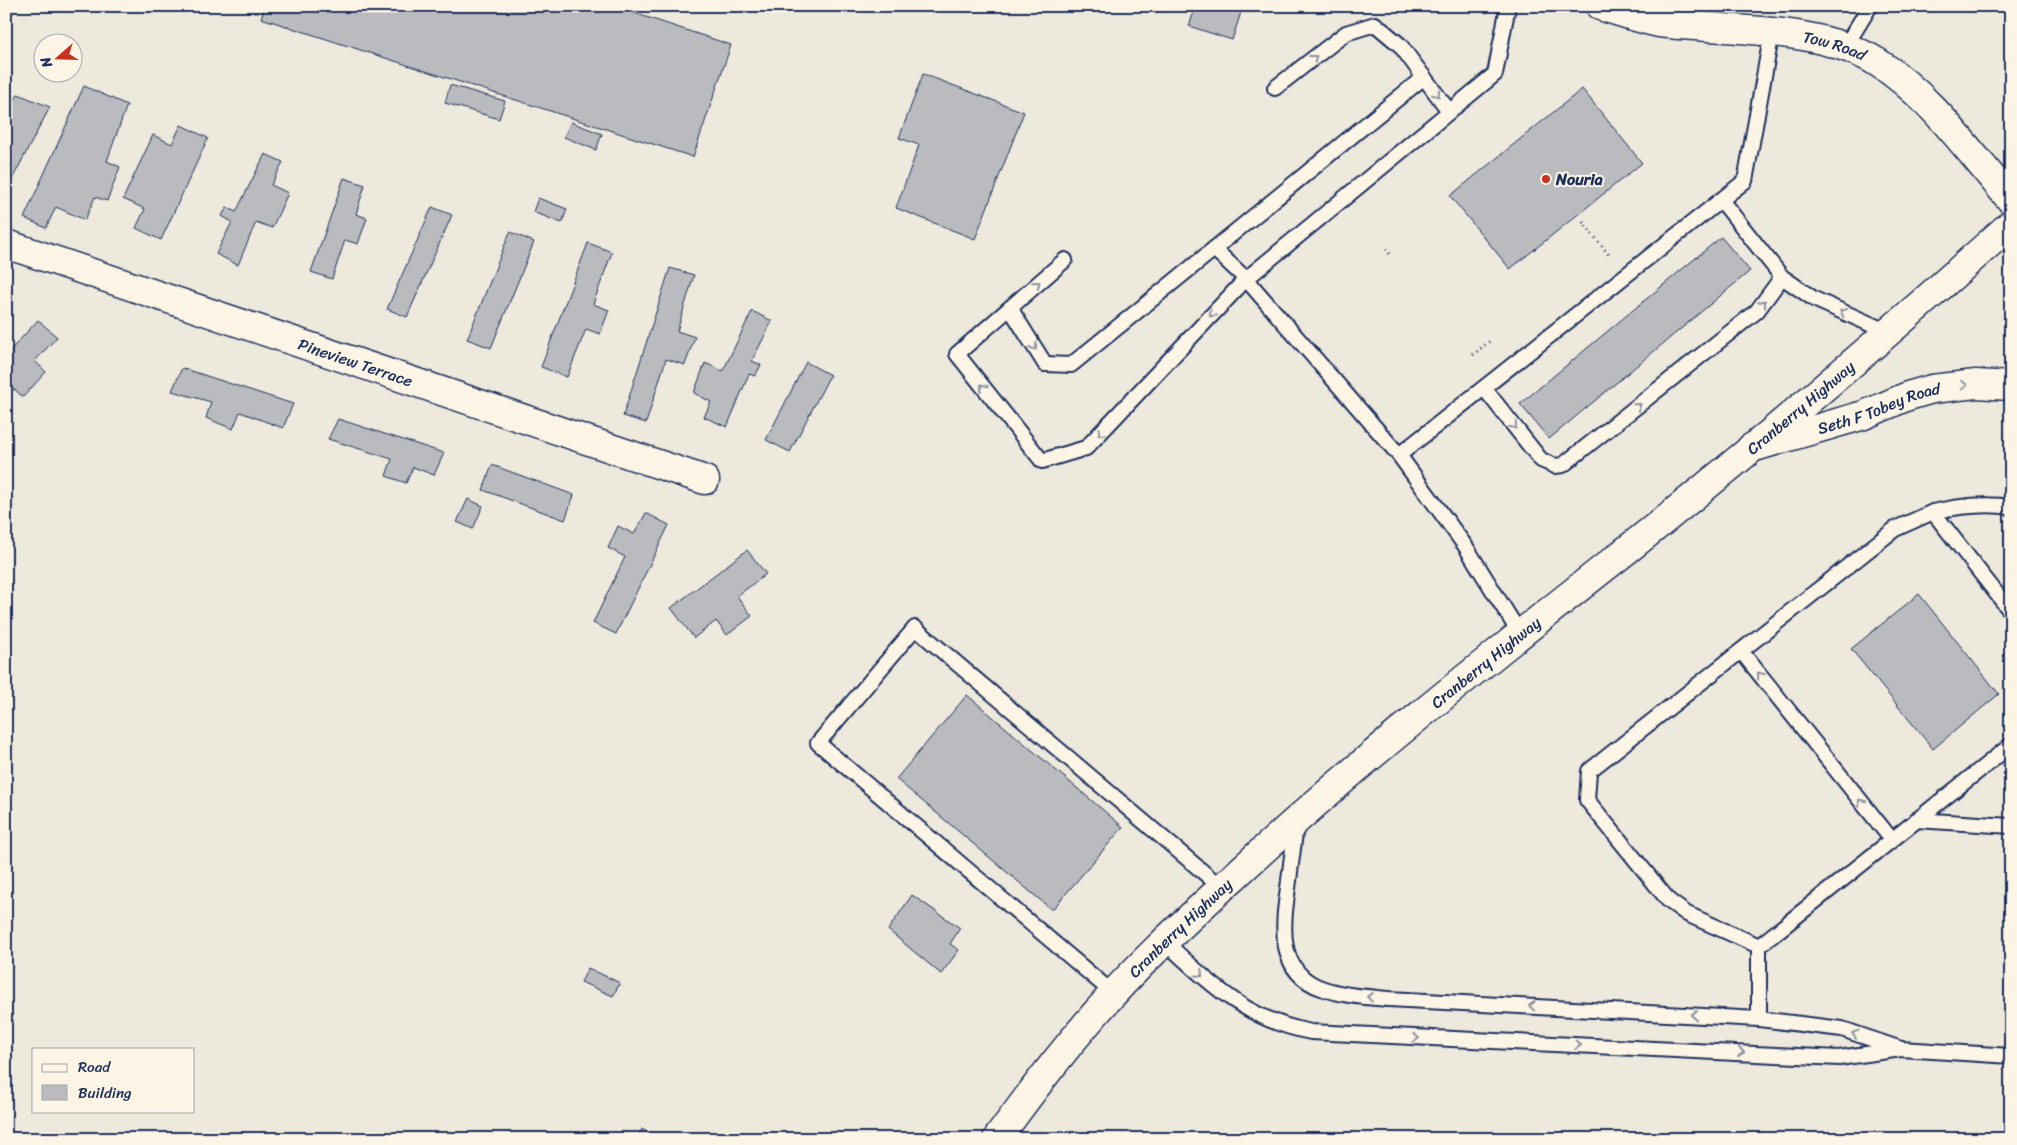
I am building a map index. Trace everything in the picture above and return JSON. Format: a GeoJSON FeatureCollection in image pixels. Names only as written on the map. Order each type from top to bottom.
{"type":"FeatureCollection","features":[{"type":"Feature","properties":{"kind":"street","name":"Tow Road"},"geometry":{"type":"LineString","coordinates":[[1600,6],[1659,23],[1772,32],[1809,37],[1845,47],[1876,61],[1915,91],[1944,121],[2011,200]]}},
{"type":"Feature","properties":{"kind":"street","name":"Cranberry Highway"},"geometry":{"type":"LineString","coordinates":[[997,1139],[1031,1093],[1096,1013],[1164,941],[1297,818],[1520,634],[1686,503],[1888,332],[2011,224]]}},
{"type":"Feature","properties":{"kind":"street","name":"Pineview Terrace"},"geometry":{"type":"LineString","coordinates":[[6,244],[705,480]]}},
{"type":"Feature","properties":{"kind":"street","name":"Seth F Tobey Road"},"geometry":{"type":"LineString","coordinates":[[1750,448],[1864,415],[1908,396],[1932,389],[1976,384],[2011,386]]}},
{"type":"Feature","properties":{"kind":"lane"},"geometry":{"type":"LineString","coordinates":[[1065,260],[957,354],[1042,461],[1086,448],[1246,279],[1496,74],[1508,6]]}},
{"type":"Feature","properties":{"kind":"lane"},"geometry":{"type":"LineString","coordinates":[[1845,47],[1870,6]]}},
{"type":"Feature","properties":{"kind":"lane"},"geometry":{"type":"LineString","coordinates":[[1275,88],[1346,33],[1375,24],[1400,45],[1449,111]]}},
{"type":"Feature","properties":{"kind":"lane"},"geometry":{"type":"LineString","coordinates":[[1399,455],[1745,181],[1772,32]]}},
{"type":"Feature","properties":{"kind":"lane"},"geometry":{"type":"LineString","coordinates":[[1010,308],[1045,364],[1071,365],[1424,77]]}},
{"type":"Feature","properties":{"kind":"lane"},"geometry":{"type":"LineString","coordinates":[[1721,200],[1782,277],[1814,299],[1888,332]]}},
{"type":"Feature","properties":{"kind":"lane"},"geometry":{"type":"LineString","coordinates":[[1214,249],[1246,279],[1399,455],[1466,547],[1520,634]]}},
{"type":"Feature","properties":{"kind":"lane"},"geometry":{"type":"LineString","coordinates":[[1484,388],[1541,460],[1555,466],[1563,465],[1756,311],[1782,277]]}},
{"type":"Feature","properties":{"kind":"lane"},"geometry":{"type":"LineString","coordinates":[[1759,946],[1687,914],[1669,900],[1587,800],[1589,771],[1895,529],[1933,512],[1966,505],[2011,507]]}},
{"type":"Feature","properties":{"kind":"lane"},"geometry":{"type":"LineString","coordinates":[[1933,512],[2011,612]]}},
{"type":"Feature","properties":{"kind":"lane"},"geometry":{"type":"LineString","coordinates":[[1114,994],[818,743],[915,628],[1222,888]]}},
{"type":"Feature","properties":{"kind":"lane"},"geometry":{"type":"LineString","coordinates":[[1741,651],[1892,840]]}},
{"type":"Feature","properties":{"kind":"lane"},"geometry":{"type":"LineString","coordinates":[[1759,946],[2011,745]]}},
{"type":"Feature","properties":{"kind":"lane"},"geometry":{"type":"LineString","coordinates":[[1297,818],[1284,936],[1287,952],[1294,968],[1305,980],[1323,989],[1350,995],[1388,999],[1759,1019],[1842,1029],[1901,1049]]}},
{"type":"Feature","properties":{"kind":"lane"},"geometry":{"type":"LineString","coordinates":[[1916,820],[2011,826]]}},
{"type":"Feature","properties":{"kind":"lane"},"geometry":{"type":"LineString","coordinates":[[1164,941],[1210,984],[1248,1010],[1266,1020],[1311,1032],[1839,1058],[1901,1049],[2011,1056]]}},
{"type":"Feature","properties":{"kind":"lane"},"geometry":{"type":"LineString","coordinates":[[1759,946],[1759,1019]]}},
{"type":"Feature","properties":{"kind":"path"},"geometry":{"type":"LineString","coordinates":[[1583,222],[1626,275]]}},
{"type":"Feature","properties":{"kind":"path"},"geometry":{"type":"LineString","coordinates":[[1386,249],[1392,257]]}},
{"type":"Feature","properties":{"kind":"path"},"geometry":{"type":"LineString","coordinates":[[1473,355],[1491,340]]}},
{"type":"Feature","properties":{"kind":"building"},"geometry":{"type":"Polygon","coordinates":[[[265,6],[613,6],[731,45],[693,157],[261,18],[265,6]]]}},
{"type":"Feature","properties":{"kind":"building"},"geometry":{"type":"Polygon","coordinates":[[[1196,6],[1243,6],[1232,40],[1189,26],[1196,6]]]}},
{"type":"Feature","properties":{"kind":"building"},"geometry":{"type":"Polygon","coordinates":[[[923,74],[1024,112],[975,239],[896,208],[919,145],[899,138],[923,74]]]}},
{"type":"Feature","properties":{"kind":"building"},"geometry":{"type":"Polygon","coordinates":[[[450,85],[505,101],[499,119],[445,103],[450,85]]]}},
{"type":"Feature","properties":{"kind":"building"},"geometry":{"type":"Polygon","coordinates":[[[84,86],[127,105],[107,161],[120,167],[107,201],[95,197],[85,220],[56,207],[46,228],[24,218],[84,86]]]}},
{"type":"Feature","properties":{"kind":"building","name":"Nouria"},"geometry":{"type":"Polygon","coordinates":[[[1582,89],[1642,163],[1510,269],[1450,196],[1582,89]]]}},
{"type":"Feature","properties":{"kind":"building"},"geometry":{"type":"Polygon","coordinates":[[[18,94],[50,107],[8,187],[6,186],[6,115],[18,94]]]}},
{"type":"Feature","properties":{"kind":"building"},"geometry":{"type":"Polygon","coordinates":[[[571,122],[602,134],[596,150],[564,137],[571,122]]]}},
{"type":"Feature","properties":{"kind":"building"},"geometry":{"type":"Polygon","coordinates":[[[181,125],[208,138],[161,240],[136,228],[145,209],[123,199],[153,135],[172,144],[181,125]]]}},
{"type":"Feature","properties":{"kind":"building"},"geometry":{"type":"Polygon","coordinates":[[[265,154],[283,162],[271,185],[288,193],[272,228],[256,222],[238,265],[216,254],[232,222],[222,216],[227,207],[236,212],[265,154]]]}},
{"type":"Feature","properties":{"kind":"building"},"geometry":{"type":"Polygon","coordinates":[[[344,178],[365,185],[356,214],[367,218],[358,244],[345,240],[332,279],[311,272],[344,178]]]}},
{"type":"Feature","properties":{"kind":"building"},"geometry":{"type":"Polygon","coordinates":[[[538,198],[567,209],[562,223],[533,212],[538,198]]]}},
{"type":"Feature","properties":{"kind":"building"},"geometry":{"type":"Polygon","coordinates":[[[432,207],[452,215],[407,317],[387,309],[432,207]]]}},
{"type":"Feature","properties":{"kind":"building"},"geometry":{"type":"Polygon","coordinates":[[[510,232],[534,242],[491,348],[467,339],[510,232]]]}},
{"type":"Feature","properties":{"kind":"building"},"geometry":{"type":"Polygon","coordinates":[[[1721,237],[1750,271],[1549,439],[1520,404],[1721,237]]]}},
{"type":"Feature","properties":{"kind":"building"},"geometry":{"type":"Polygon","coordinates":[[[588,243],[612,252],[593,304],[609,310],[600,334],[586,329],[567,377],[541,367],[588,243]]]}},
{"type":"Feature","properties":{"kind":"building"},"geometry":{"type":"Polygon","coordinates":[[[670,268],[694,275],[677,331],[695,337],[685,365],[666,359],[646,423],[623,416],[670,268]]]}},
{"type":"Feature","properties":{"kind":"building"},"geometry":{"type":"Polygon","coordinates":[[[752,311],[772,321],[752,361],[761,365],[755,376],[749,374],[727,427],[704,417],[711,402],[694,393],[705,363],[723,371],[752,311]]]}},
{"type":"Feature","properties":{"kind":"building"},"geometry":{"type":"Polygon","coordinates":[[[38,320],[57,337],[35,361],[46,372],[23,397],[14,389],[6,397],[6,355],[38,320]]]}},
{"type":"Feature","properties":{"kind":"building"},"geometry":{"type":"Polygon","coordinates":[[[806,362],[830,375],[790,452],[766,440],[806,362]]]}},
{"type":"Feature","properties":{"kind":"building"},"geometry":{"type":"Polygon","coordinates":[[[182,368],[293,404],[283,428],[240,412],[233,429],[206,418],[211,402],[172,391],[182,368]]]}},
{"type":"Feature","properties":{"kind":"building"},"geometry":{"type":"Polygon","coordinates":[[[338,419],[444,453],[434,475],[413,467],[406,483],[386,476],[392,459],[328,439],[338,419]]]}},
{"type":"Feature","properties":{"kind":"building"},"geometry":{"type":"Polygon","coordinates":[[[492,465],[574,495],[565,520],[483,490],[492,465]]]}},
{"type":"Feature","properties":{"kind":"building"},"geometry":{"type":"Polygon","coordinates":[[[468,499],[483,506],[473,529],[457,522],[468,499]]]}},
{"type":"Feature","properties":{"kind":"building"},"geometry":{"type":"Polygon","coordinates":[[[646,513],[669,525],[616,634],[593,623],[625,557],[608,548],[618,526],[634,534],[646,513]]]}},
{"type":"Feature","properties":{"kind":"building"},"geometry":{"type":"Polygon","coordinates":[[[747,550],[766,574],[737,596],[752,616],[727,635],[716,621],[694,638],[671,608],[747,550]]]}},
{"type":"Feature","properties":{"kind":"building"},"geometry":{"type":"Polygon","coordinates":[[[1919,594],[1999,694],[1933,749],[1851,649],[1919,594]]]}},
{"type":"Feature","properties":{"kind":"building"},"geometry":{"type":"Polygon","coordinates":[[[967,695],[1123,827],[1052,910],[896,779],[967,695]]]}},
{"type":"Feature","properties":{"kind":"building"},"geometry":{"type":"Polygon","coordinates":[[[912,895],[960,928],[950,944],[959,950],[941,974],[888,930],[912,895]]]}},
{"type":"Feature","properties":{"kind":"building"},"geometry":{"type":"Polygon","coordinates":[[[588,968],[620,983],[613,996],[581,982],[588,968]]]}},
{"type":"Feature","properties":{"kind":"building"},"geometry":{"type":"Polygon","coordinates":[[[642,1129],[659,1139],[636,1139],[642,1129]]]}},
{"type":"Feature","properties":{"kind":"place","name":"Nouria"},"geometry":{"type":"Point","coordinates":[1546,179]}}]}
